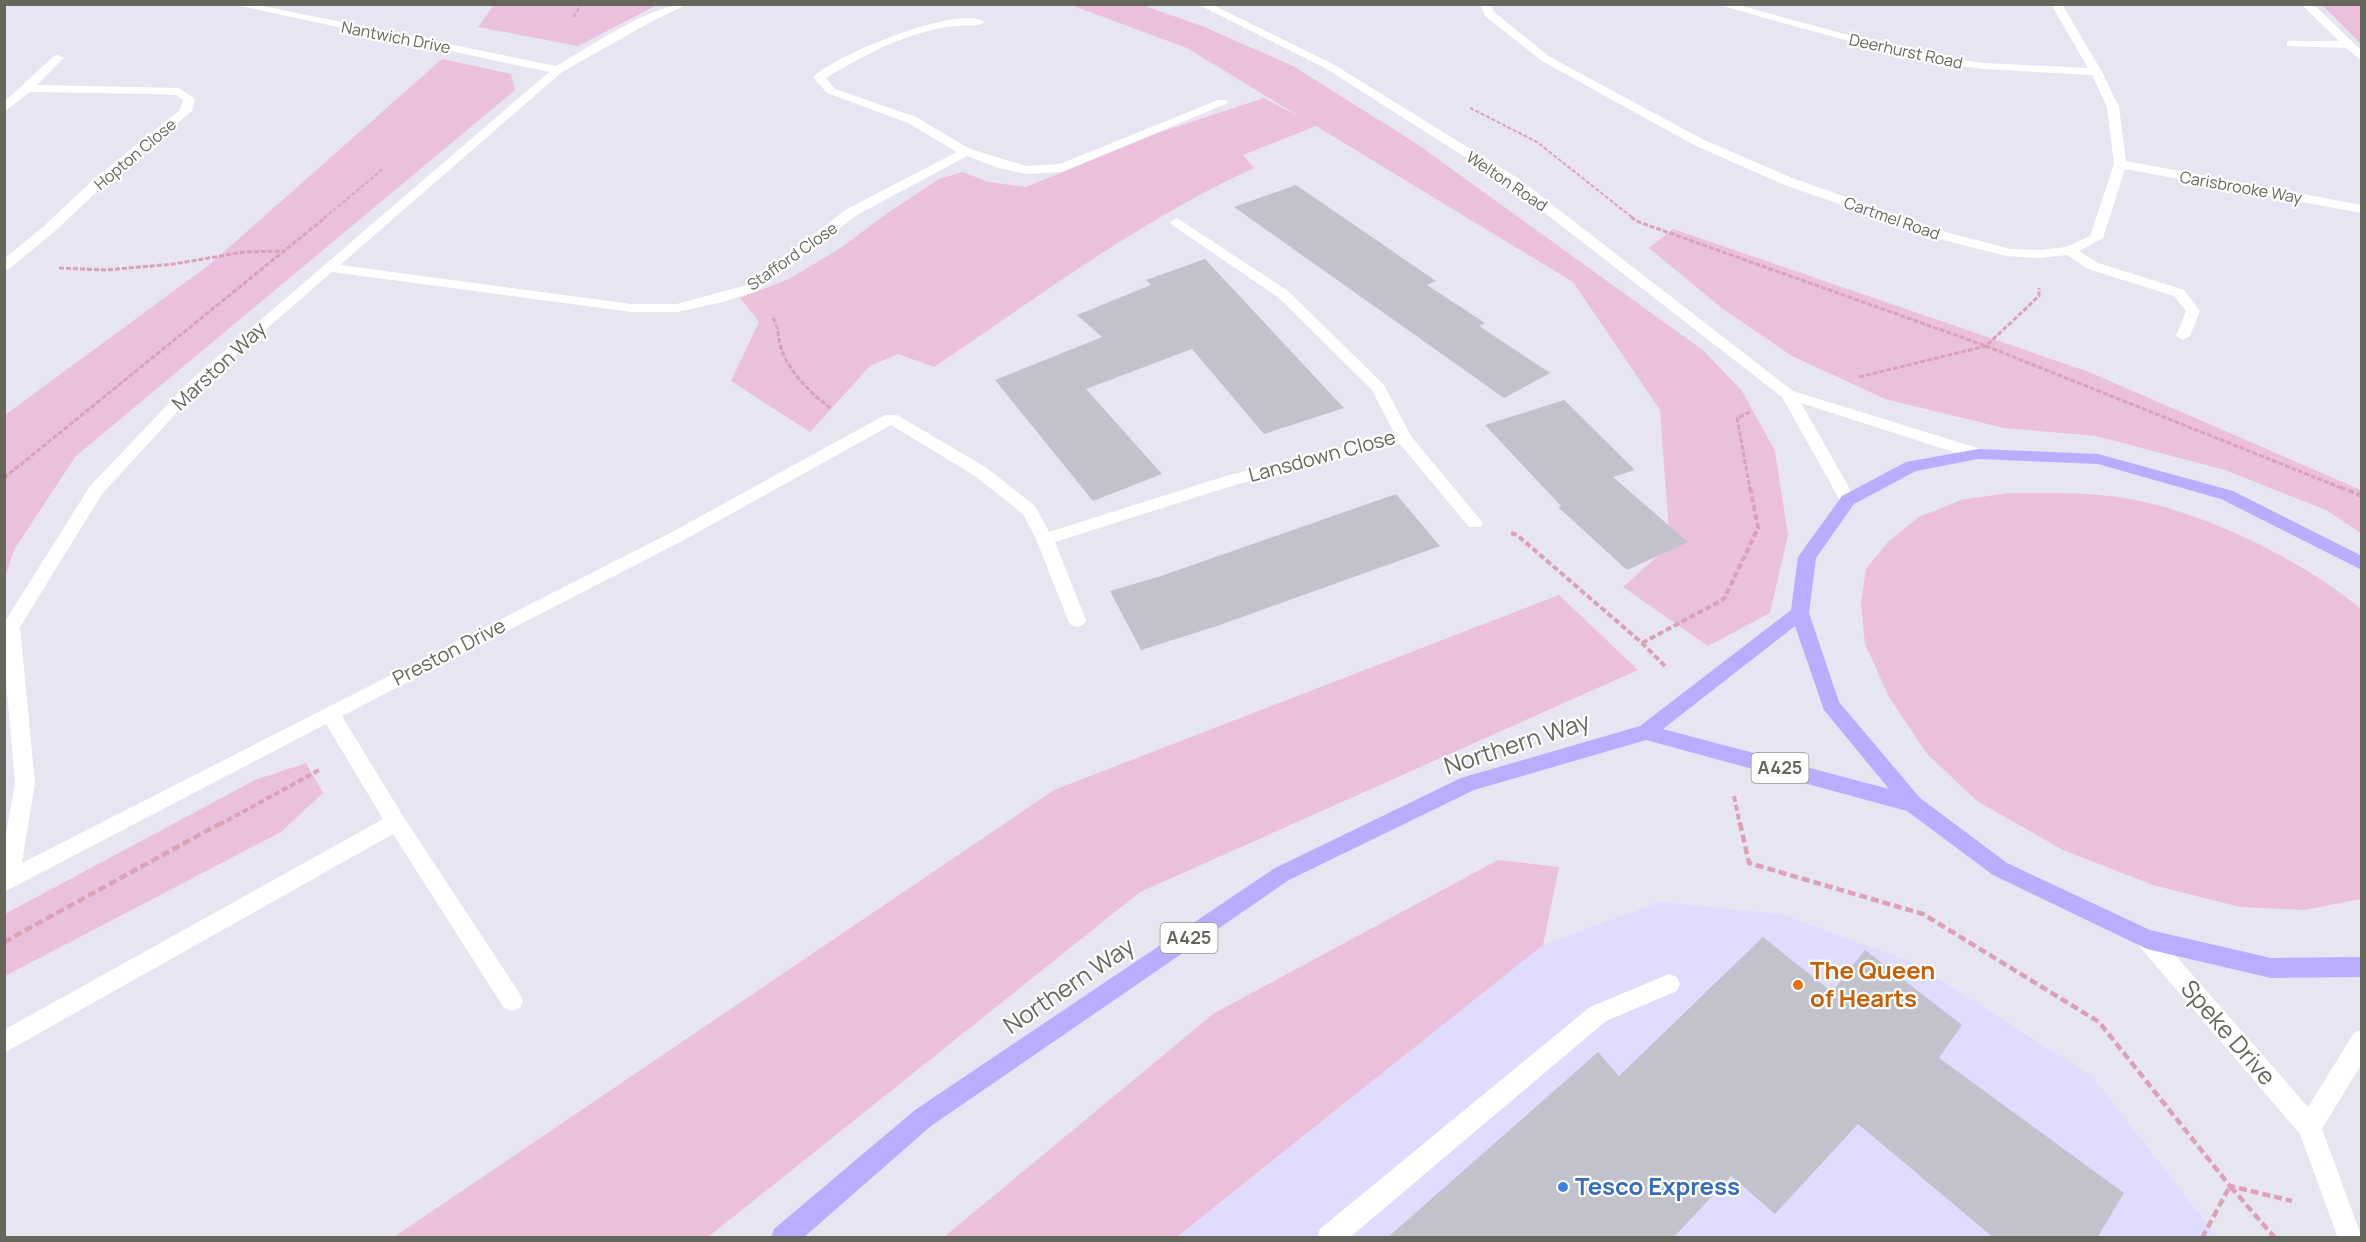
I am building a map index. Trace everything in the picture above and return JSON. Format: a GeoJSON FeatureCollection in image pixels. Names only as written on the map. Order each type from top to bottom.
{"type":"FeatureCollection","features":[{"type":"Feature","properties":{"kind":"main road"},"geometry":{"type":"LineString","coordinates":[[2361,564],[2227,495],[2098,459],[1978,454],[1912,466],[1848,500],[1807,557],[1800,613],[1831,705],[1913,804],[2000,869],[2147,939],[2271,968],[2361,967]]}},
{"type":"Feature","properties":{"kind":"main road","name":"A425"},"geometry":{"type":"LineString","coordinates":[[1646,732],[1800,613]]}},
{"type":"Feature","properties":{"kind":"main road","name":"A425"},"geometry":{"type":"LineString","coordinates":[[1646,732],[1913,804]]}},
{"type":"Feature","properties":{"kind":"main road","name":"Northern Way"},"geometry":{"type":"LineString","coordinates":[[783,1238],[923,1118],[1282,874],[1468,784],[1646,732]]}},
{"type":"Feature","properties":{"kind":"street","name":"Nantwich Drive"},"geometry":{"type":"LineString","coordinates":[[235,4],[558,70]]}},
{"type":"Feature","properties":{"kind":"street","name":"Marston Way"},"geometry":{"type":"LineString","coordinates":[[7,882],[25,783],[11,627],[96,490],[197,382],[558,70],[645,21],[683,4]]}},
{"type":"Feature","properties":{"kind":"street","name":"Welton Road"},"geometry":{"type":"LineString","coordinates":[[1202,4],[1329,66],[1514,182],[1788,394],[1978,454]]}},
{"type":"Feature","properties":{"kind":"street","name":"Cartmel Road"},"geometry":{"type":"LineString","coordinates":[[1485,4],[1489,14],[1546,59],[1698,142],[1786,181],[1944,237],[2011,253],[2040,254],[2069,251],[2097,238],[2120,164],[2112,107],[2096,72],[2056,4]]}},
{"type":"Feature","properties":{"kind":"street","name":"Deerhurst Road"},"geometry":{"type":"LineString","coordinates":[[1720,4],[1910,55],[1983,66],[2096,72]]}},
{"type":"Feature","properties":{"kind":"street"},"geometry":{"type":"LineString","coordinates":[[2307,6],[2361,58]]}},
{"type":"Feature","properties":{"kind":"street"},"geometry":{"type":"LineString","coordinates":[[979,22],[940,25],[849,59],[819,77],[831,91],[867,106],[912,120],[966,152],[1003,165],[1026,170],[1062,168],[1222,104]]}},
{"type":"Feature","properties":{"kind":"street"},"geometry":{"type":"LineString","coordinates":[[2291,44],[2349,45]]}},
{"type":"Feature","properties":{"kind":"street"},"geometry":{"type":"LineString","coordinates":[[4,109],[58,58]]}},
{"type":"Feature","properties":{"kind":"street","name":"Hopton Close"},"geometry":{"type":"LineString","coordinates":[[8,265],[99,182],[186,111],[189,99],[179,92],[154,90],[27,88]]}},
{"type":"Feature","properties":{"kind":"street","name":"Stafford Close"},"geometry":{"type":"LineString","coordinates":[[330,268],[631,308],[677,308],[718,299],[752,288],[852,212],[966,152]]}},
{"type":"Feature","properties":{"kind":"street","name":"Carisbrooke Way"},"geometry":{"type":"LineString","coordinates":[[2120,164],[2361,209]]}},
{"type":"Feature","properties":{"kind":"street","name":"Lansdown Close"},"geometry":{"type":"LineString","coordinates":[[1046,539],[1235,479],[1404,438],[1379,388],[1283,294],[1178,222]]}},
{"type":"Feature","properties":{"kind":"street"},"geometry":{"type":"LineString","coordinates":[[2069,251],[2093,266],[2179,293],[2193,311],[2183,336]]}},
{"type":"Feature","properties":{"kind":"street","name":"Welton Road"},"geometry":{"type":"LineString","coordinates":[[1788,394],[1848,500]]}},
{"type":"Feature","properties":{"kind":"street","name":"Preston Drive"},"geometry":{"type":"LineString","coordinates":[[7,882],[330,713],[678,536],[891,418],[981,472],[1029,510],[1046,539]]}},
{"type":"Feature","properties":{"kind":"street"},"geometry":{"type":"LineString","coordinates":[[1404,438],[1430,472],[1475,523]]}},
{"type":"Feature","properties":{"kind":"street"},"geometry":{"type":"LineString","coordinates":[[1046,539],[1077,620]]}},
{"type":"Feature","properties":{"kind":"street"},"geometry":{"type":"LineString","coordinates":[[330,713],[396,822],[512,1001]]}},
{"type":"Feature","properties":{"kind":"street"},"geometry":{"type":"LineString","coordinates":[[4,1042],[396,822]]}},
{"type":"Feature","properties":{"kind":"street","name":"Speke Drive"},"geometry":{"type":"LineString","coordinates":[[2147,939],[2309,1127],[2351,1238]]}},
{"type":"Feature","properties":{"kind":"street"},"geometry":{"type":"LineString","coordinates":[[1329,1238],[1598,1014],[1669,984]]}},
{"type":"Feature","properties":{"kind":"street"},"geometry":{"type":"LineString","coordinates":[[2309,1127],[2361,1041]]}},
{"type":"Feature","properties":{"kind":"path"},"geometry":{"type":"LineString","coordinates":[[1466,106],[1537,142],[1636,221],[1986,346],[2361,496]]}},
{"type":"Feature","properties":{"kind":"path"},"geometry":{"type":"LineString","coordinates":[[4,478],[386,167]]}},
{"type":"Feature","properties":{"kind":"path"},"geometry":{"type":"LineString","coordinates":[[8,265],[106,270],[174,264],[244,252],[285,251]]}},
{"type":"Feature","properties":{"kind":"path"},"geometry":{"type":"LineString","coordinates":[[1854,378],[1986,346],[2039,296],[2040,254]]}},
{"type":"Feature","properties":{"kind":"path"},"geometry":{"type":"LineString","coordinates":[[752,288],[779,326],[782,352],[818,401],[868,430]]}},
{"type":"Feature","properties":{"kind":"path"},"geometry":{"type":"LineString","coordinates":[[1642,643],[1724,599],[1758,528],[1737,418],[1788,394]]}},
{"type":"Feature","properties":{"kind":"path"},"geometry":{"type":"LineString","coordinates":[[1475,523],[1516,535],[1642,643],[1693,695]]}},
{"type":"Feature","properties":{"kind":"path"},"geometry":{"type":"LineString","coordinates":[[4,942],[354,751]]}},
{"type":"Feature","properties":{"kind":"path"},"geometry":{"type":"LineString","coordinates":[[1724,753],[1749,863],[1923,914],[2098,1022],[2230,1186],[2275,1238]]}},
{"type":"Feature","properties":{"kind":"path"},"geometry":{"type":"LineString","coordinates":[[2230,1186],[2342,1212]]}},
{"type":"Feature","properties":{"kind":"path"},"geometry":{"type":"LineString","coordinates":[[2202,1238],[2230,1186]]}},
{"type":"Feature","properties":{"kind":"shaded area"},"geometry":{"type":"Polygon","coordinates":[[[494,5],[657,5],[578,46],[478,27],[494,5]]]}},
{"type":"Feature","properties":{"kind":"shaded area"},"geometry":{"type":"Polygon","coordinates":[[[1071,5],[1142,5],[1202,26],[1293,66],[1417,144],[1704,351],[1742,391],[1775,451],[1788,535],[1770,613],[1708,646],[1623,587],[1670,545],[1660,410],[1573,282],[1316,126],[1243,155],[1254,168],[1130,235],[934,367],[898,354],[870,366],[810,432],[731,381],[759,322],[740,298],[789,279],[839,249],[939,179],[963,172],[988,182],[1026,187],[1158,133],[1264,98],[1302,118],[1187,48],[1071,5]]]}},
{"type":"Feature","properties":{"kind":"shaded area"},"geometry":{"type":"Polygon","coordinates":[[[2322,5],[2361,5],[2361,44],[2322,5]]]}},
{"type":"Feature","properties":{"kind":"shaded area"},"geometry":{"type":"Polygon","coordinates":[[[442,59],[511,74],[515,90],[75,457],[14,550],[5,577],[5,415],[209,265],[442,59]]]}},
{"type":"Feature","properties":{"kind":"shaded area"},"geometry":{"type":"Polygon","coordinates":[[[1673,229],[2089,372],[2361,490],[2361,533],[2326,510],[2225,470],[2096,436],[2004,428],[1885,399],[1792,356],[1723,309],[1649,248],[1673,229]]]}},
{"type":"Feature","properties":{"kind":"shaded area"},"geometry":{"type":"Polygon","coordinates":[[[2009,493],[2072,493],[2110,496],[2175,510],[2243,536],[2276,553],[2336,590],[2361,609],[2361,899],[2304,910],[2240,907],[2153,885],[2063,850],[1977,801],[1927,754],[1889,697],[1865,644],[1861,603],[1866,569],[1888,542],[1919,517],[1961,500],[2009,493]]]}},
{"type":"Feature","properties":{"kind":"shaded area"},"geometry":{"type":"Polygon","coordinates":[[[1559,595],[1638,670],[1140,892],[708,1237],[394,1237],[1054,790],[1559,595]]]}},
{"type":"Feature","properties":{"kind":"shaded area"},"geometry":{"type":"Polygon","coordinates":[[[306,763],[323,793],[281,832],[5,976],[5,914],[255,780],[306,763]]]}},
{"type":"Feature","properties":{"kind":"shaded area"},"geometry":{"type":"Polygon","coordinates":[[[1498,860],[1559,867],[1543,945],[1177,1237],[944,1237],[1213,1014],[1498,860]]]}},
{"type":"Feature","properties":{"kind":"shaded area"},"geometry":{"type":"Polygon","coordinates":[[[1660,902],[1780,914],[1912,962],[2093,1077],[2217,1237],[1177,1238],[1543,945],[1660,902]]]}},
{"type":"Feature","properties":{"kind":"building"},"geometry":{"type":"Polygon","coordinates":[[[1296,185],[1436,281],[1427,285],[1485,323],[1479,326],[1550,373],[1504,398],[1234,207],[1296,185]]]}},
{"type":"Feature","properties":{"kind":"building"},"geometry":{"type":"Polygon","coordinates":[[[1205,259],[1344,408],[1264,434],[1192,349],[1086,389],[1162,474],[1093,501],[995,380],[1102,337],[1077,315],[1151,285],[1146,280],[1205,259]]]}},
{"type":"Feature","properties":{"kind":"building"},"geometry":{"type":"Polygon","coordinates":[[[1564,400],[1635,470],[1613,477],[1688,542],[1627,570],[1558,507],[1561,506],[1485,425],[1564,400]]]}},
{"type":"Feature","properties":{"kind":"building"},"geometry":{"type":"Polygon","coordinates":[[[1396,494],[1440,546],[1220,625],[1141,650],[1110,591],[1161,576],[1396,494]]]}},
{"type":"Feature","properties":{"kind":"building"},"geometry":{"type":"Polygon","coordinates":[[[1763,937],[1832,992],[1865,950],[1962,1025],[1939,1058],[2124,1193],[2097,1238],[1994,1238],[1858,1124],[1775,1214],[1731,1176],[1673,1238],[1387,1238],[1598,1052],[1619,1076],[1763,937]]]}},
{"type":"Feature","properties":{"kind":"place","name":"The Queen of Hearts"},"geometry":{"type":"Point","coordinates":[1798,985]}},
{"type":"Feature","properties":{"kind":"place","name":"Tesco Express"},"geometry":{"type":"Point","coordinates":[1563,1187]}}]}
